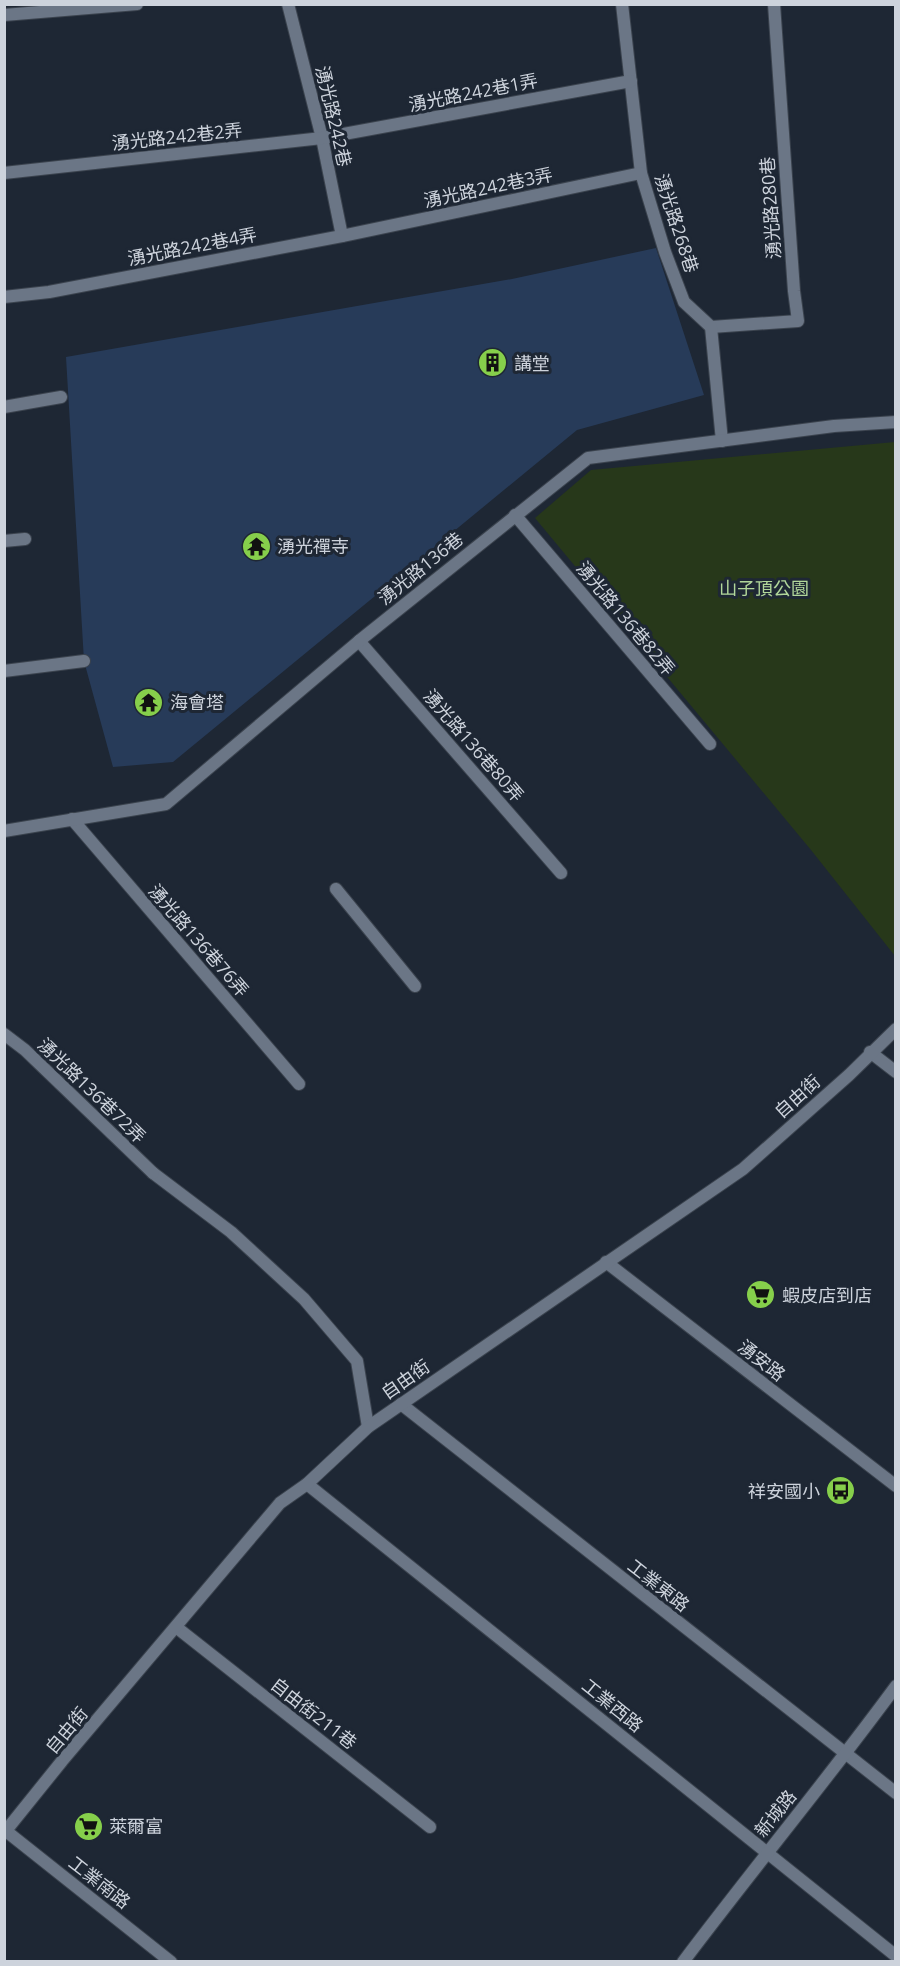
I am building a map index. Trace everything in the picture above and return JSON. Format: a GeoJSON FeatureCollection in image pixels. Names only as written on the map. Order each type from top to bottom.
{"type":"FeatureCollection","features":[{"type":"Feature","properties":{"kind":"street"},"geometry":{"type":"LineString","coordinates":[[4,15],[137,4]]}},
{"type":"Feature","properties":{"kind":"street","name":"湧光路242巷"},"geometry":{"type":"LineString","coordinates":[[288,4],[322,138],[342,236]]}},
{"type":"Feature","properties":{"kind":"street","name":"湧光路268巷"},"geometry":{"type":"LineString","coordinates":[[622,4],[642,173],[665,252],[684,302],[711,327]]}},
{"type":"Feature","properties":{"kind":"street","name":"湧光路280巷"},"geometry":{"type":"LineString","coordinates":[[711,327],[798,321],[774,4]]}},
{"type":"Feature","properties":{"kind":"street","name":"湧光路242巷1弄"},"geometry":{"type":"LineString","coordinates":[[322,138],[631,81]]}},
{"type":"Feature","properties":{"kind":"street","name":"湧光路242巷2弄"},"geometry":{"type":"LineString","coordinates":[[4,173],[322,138]]}},
{"type":"Feature","properties":{"kind":"street","name":"湧光路242巷3弄"},"geometry":{"type":"LineString","coordinates":[[342,236],[642,173]]}},
{"type":"Feature","properties":{"kind":"street","name":"湧光路242巷4弄"},"geometry":{"type":"LineString","coordinates":[[4,297],[49,292],[342,236]]}},
{"type":"Feature","properties":{"kind":"street"},"geometry":{"type":"LineString","coordinates":[[711,327],[722,441]]}},
{"type":"Feature","properties":{"kind":"street"},"geometry":{"type":"LineString","coordinates":[[4,407],[61,398]]}},
{"type":"Feature","properties":{"kind":"street","name":"湧光路136巷"},"geometry":{"type":"LineString","coordinates":[[4,831],[166,804],[359,641],[588,458],[834,426],[896,422]]}},
{"type":"Feature","properties":{"kind":"street","name":"湧光路136巷82弄"},"geometry":{"type":"LineString","coordinates":[[515,515],[710,744]]}},
{"type":"Feature","properties":{"kind":"street"},"geometry":{"type":"LineString","coordinates":[[4,541],[25,539]]}},
{"type":"Feature","properties":{"kind":"street","name":"湧光路136巷80弄"},"geometry":{"type":"LineString","coordinates":[[359,641],[561,873]]}},
{"type":"Feature","properties":{"kind":"street"},"geometry":{"type":"LineString","coordinates":[[4,670],[84,661]]}},
{"type":"Feature","properties":{"kind":"street","name":"湧光路136巷76弄"},"geometry":{"type":"LineString","coordinates":[[72,819],[299,1084]]}},
{"type":"Feature","properties":{"kind":"street"},"geometry":{"type":"LineString","coordinates":[[336,889],[415,986]]}},
{"type":"Feature","properties":{"kind":"street","name":"自由街"},"geometry":{"type":"LineString","coordinates":[[5,1832],[280,1503],[307,1484],[368,1427],[743,1169],[849,1075],[896,1029]]}},
{"type":"Feature","properties":{"kind":"street","name":"湧光路136巷72弄"},"geometry":{"type":"LineString","coordinates":[[4,1035],[25,1050],[153,1173],[231,1233],[304,1299],[357,1361],[368,1427]]}},
{"type":"Feature","properties":{"kind":"street"},"geometry":{"type":"LineString","coordinates":[[870,1052],[896,1072]]}},
{"type":"Feature","properties":{"kind":"street","name":"湧安路"},"geometry":{"type":"LineString","coordinates":[[606,1263],[896,1486]]}},
{"type":"Feature","properties":{"kind":"street","name":"工業東路"},"geometry":{"type":"LineString","coordinates":[[401,1404],[896,1793]]}},
{"type":"Feature","properties":{"kind":"street","name":"工業西路"},"geometry":{"type":"LineString","coordinates":[[307,1484],[896,1956]]}},
{"type":"Feature","properties":{"kind":"street","name":"自由街211巷"},"geometry":{"type":"LineString","coordinates":[[176,1627],[430,1827]]}},
{"type":"Feature","properties":{"kind":"street","name":"新城路"},"geometry":{"type":"LineString","coordinates":[[683,1962],[896,1686]]}},
{"type":"Feature","properties":{"kind":"street","name":"工業南路"},"geometry":{"type":"LineString","coordinates":[[5,1832],[171,1962]]}},
{"type":"Feature","properties":{"kind":"green space","name":"山子頂公園"},"geometry":{"type":"Polygon","coordinates":[[[895,442],[895,956],[811,850],[535,518],[591,470],[895,442]]]}},
{"type":"Feature","properties":{"kind":"building","name":"湧光禪寺"},"geometry":{"type":"Polygon","coordinates":[[[656,248],[704,395],[577,430],[173,762],[113,767],[84,661],[66,357],[512,279],[656,248]]]}},
{"type":"Feature","properties":{"kind":"place","name":"講堂"},"geometry":{"type":"Point","coordinates":[493,363]}},
{"type":"Feature","properties":{"kind":"place","name":"湧光禪寺"},"geometry":{"type":"Point","coordinates":[256,546]}},
{"type":"Feature","properties":{"kind":"place","name":"海會塔"},"geometry":{"type":"Point","coordinates":[149,702]}},
{"type":"Feature","properties":{"kind":"place","name":"蝦皮店到店"},"geometry":{"type":"Point","coordinates":[761,1295]}},
{"type":"Feature","properties":{"kind":"place","name":"祥安國小"},"geometry":{"type":"Point","coordinates":[841,1491]}},
{"type":"Feature","properties":{"kind":"place","name":"萊爾富"},"geometry":{"type":"Point","coordinates":[88,1826]}}]}
